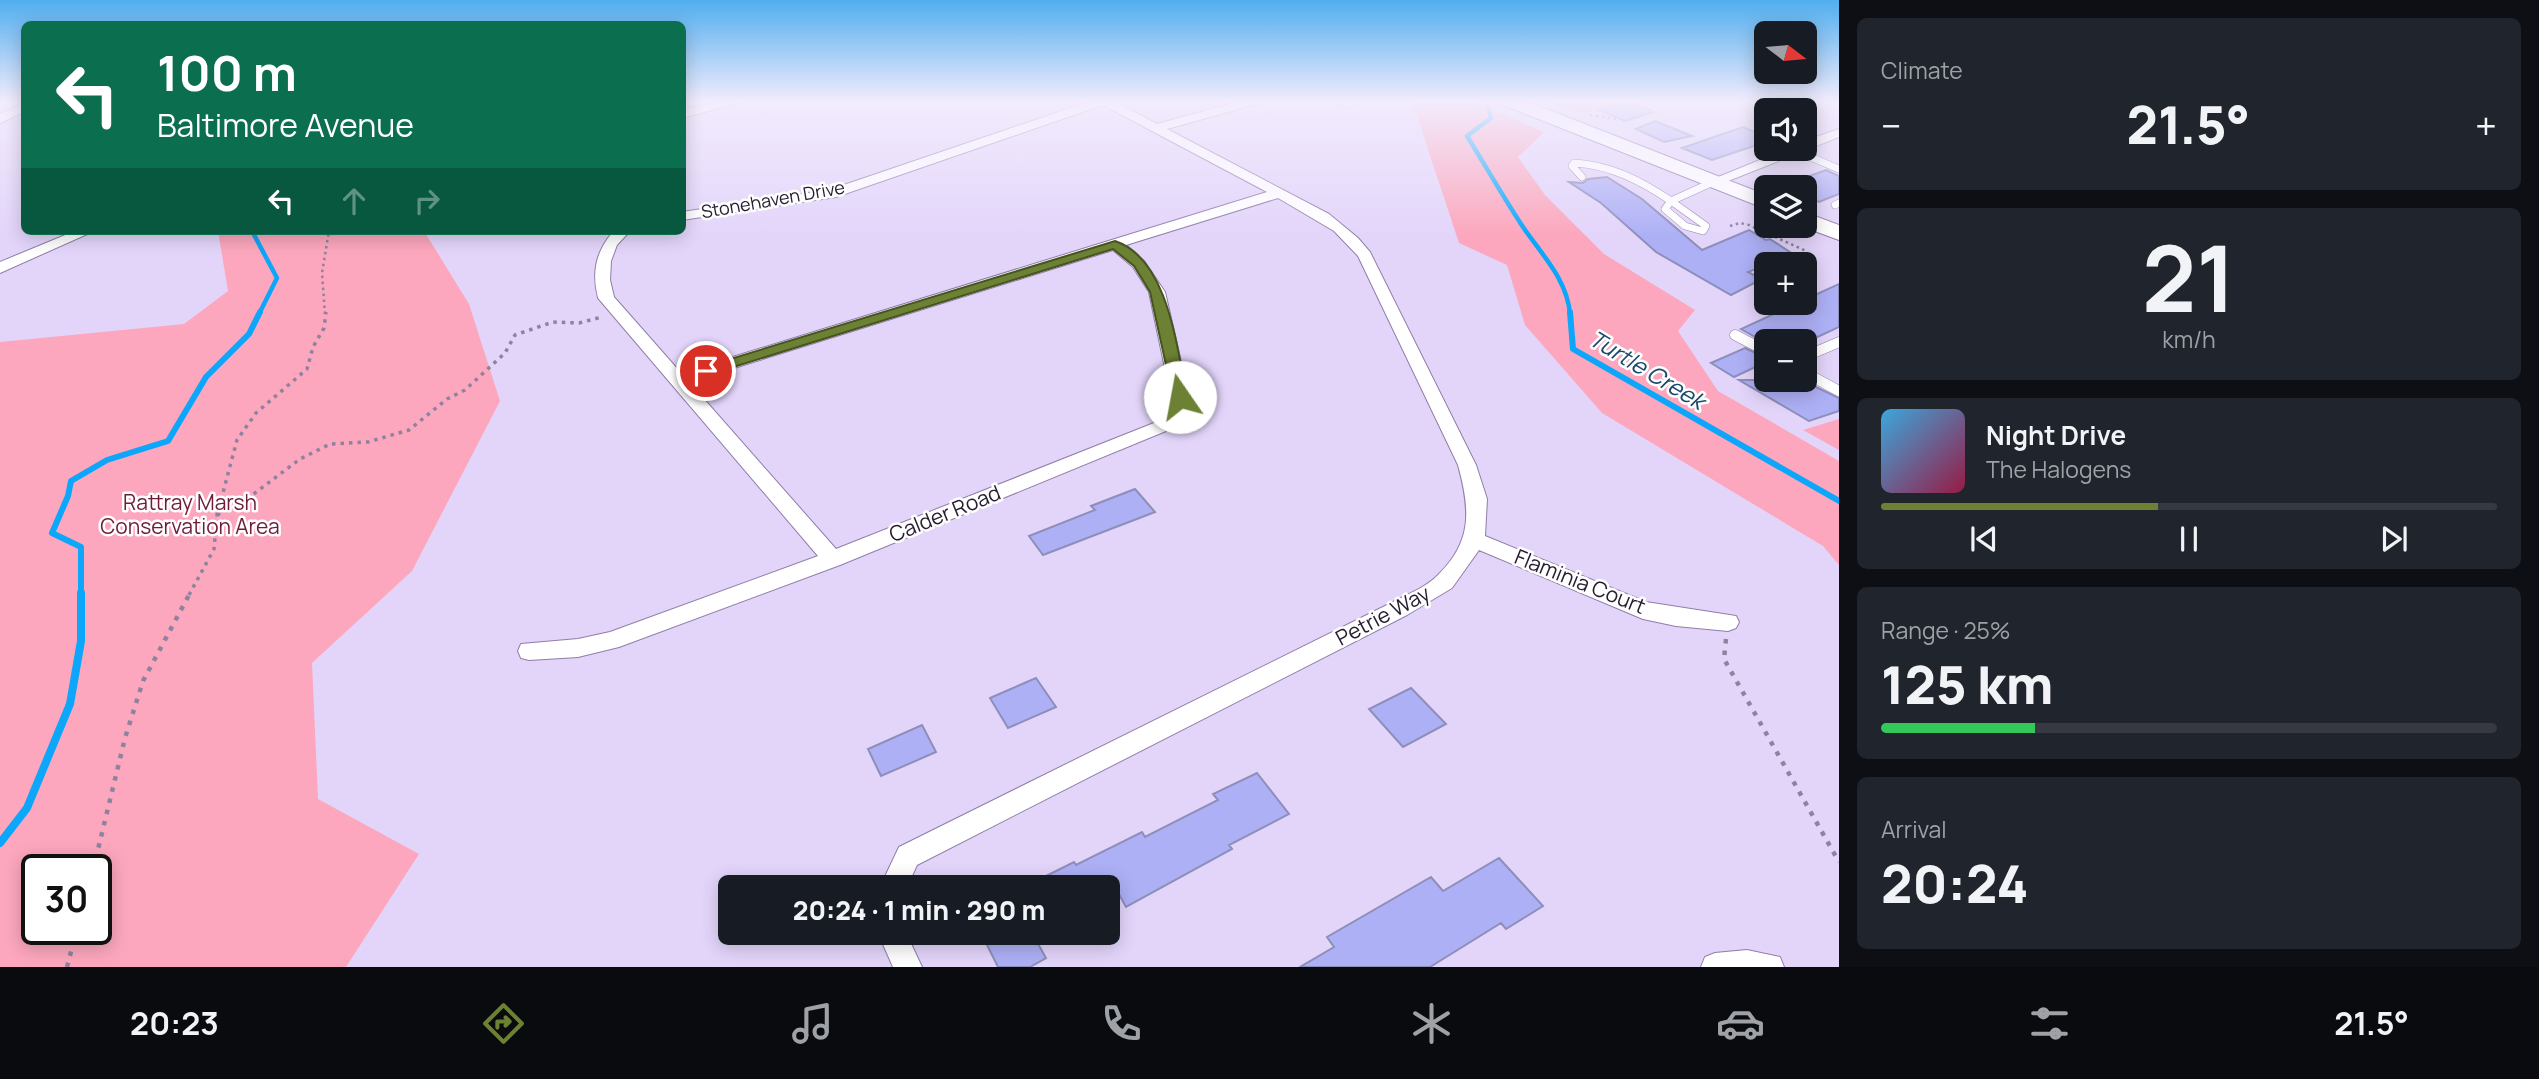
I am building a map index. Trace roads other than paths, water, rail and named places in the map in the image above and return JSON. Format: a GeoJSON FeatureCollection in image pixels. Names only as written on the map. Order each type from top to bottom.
{"type":"FeatureCollection","features":[{"type":"Feature","properties":{"kind":"main road"},"geometry":{"type":"LineString","coordinates":[[1623,146],[1754,198]]}},
{"type":"Feature","properties":{"kind":"main road"},"geometry":{"type":"LineString","coordinates":[[1817,224],[1839,233]]}},
{"type":"Feature","properties":{"kind":"street","name":"Stonehaven Drive"},"geometry":{"type":"LineString","coordinates":[[686,215],[831,194],[972,146]]}},
{"type":"Feature","properties":{"kind":"street"},"geometry":{"type":"LineString","coordinates":[[1190,146],[1343,230],[1365,255],[1467,465],[1477,499],[1475,540]]}},
{"type":"Feature","properties":{"kind":"street"},"geometry":{"type":"LineString","coordinates":[[1713,182],[1766,161]]}},
{"type":"Feature","properties":{"kind":"street"},"geometry":{"type":"LineString","coordinates":[[680,379],[1279,193]]}},
{"type":"Feature","properties":{"kind":"street"},"geometry":{"type":"LineString","coordinates":[[0,268],[78,235]]}},
{"type":"Feature","properties":{"kind":"street"},"geometry":{"type":"LineString","coordinates":[[620,235],[610,245],[601,273],[606,298],[680,379],[833,559]]}},
{"type":"Feature","properties":{"kind":"street","name":"Calder Road"},"geometry":{"type":"LineString","coordinates":[[529,651],[578,648],[611,640],[833,559],[1160,427],[1174,412],[1180,397],[1157,292],[1139,264],[1115,244]]}},
{"type":"Feature","properties":{"kind":"street","name":"Flaminia Court"},"geometry":{"type":"LineString","coordinates":[[1475,540],[1643,610],[1676,617],[1728,622]]}},
{"type":"Feature","properties":{"kind":"street","name":"Petrie Way"},"geometry":{"type":"LineString","coordinates":[[899,875],[908,856],[1386,615],[1445,582],[1475,540]]}},
{"type":"Feature","properties":{"kind":"street"},"geometry":{"type":"LineString","coordinates":[[898,945],[908,967]]}},
{"type":"Feature","properties":{"kind":"street"},"geometry":{"type":"LineString","coordinates":[[1715,967],[1747,964],[1770,967]]}},
{"type":"Feature","properties":{"kind":"lane"},"geometry":{"type":"LineString","coordinates":[[1817,157],[1839,169]]}},
{"type":"Feature","properties":{"kind":"lane"},"geometry":{"type":"LineString","coordinates":[[1582,177],[1572,166],[1574,163],[1595,165],[1629,177],[1672,200],[1706,226],[1703,231],[1685,226],[1665,209],[1672,200],[1713,182]]}},
{"type":"Feature","properties":{"kind":"lane"},"geometry":{"type":"LineString","coordinates":[[1735,335],[1754,345]]}},
{"type":"Feature","properties":{"kind":"lane"},"geometry":{"type":"LineString","coordinates":[[1817,351],[1839,342]]}},
{"type":"Feature","properties":{"kind":"lane"},"geometry":{"type":"LineString","coordinates":[[1817,379],[1839,391]]}},
{"type":"Feature","properties":{"kind":"waterway","name":"Turtle Creek"},"geometry":{"type":"LineString","coordinates":[[1473,146],[1521,224],[1558,277],[1568,301],[1570,314]]}},
{"type":"Feature","properties":{"kind":"waterway"},"geometry":{"type":"LineString","coordinates":[[0,843],[27,808],[70,704],[81,641],[81,547],[52,533],[68,496],[71,481],[107,460],[168,441],[206,377],[249,334],[277,278],[254,235]]}},
{"type":"Feature","properties":{"kind":"waterway","name":"Turtle Creek"},"geometry":{"type":"LineString","coordinates":[[1570,312],[1573,349],[1839,501]]}},
{"type":"Feature","properties":{"kind":"park label","name":"Rattray Marsh Conservation Area"},"geometry":{"type":"Point","coordinates":[190,515]}}]}
